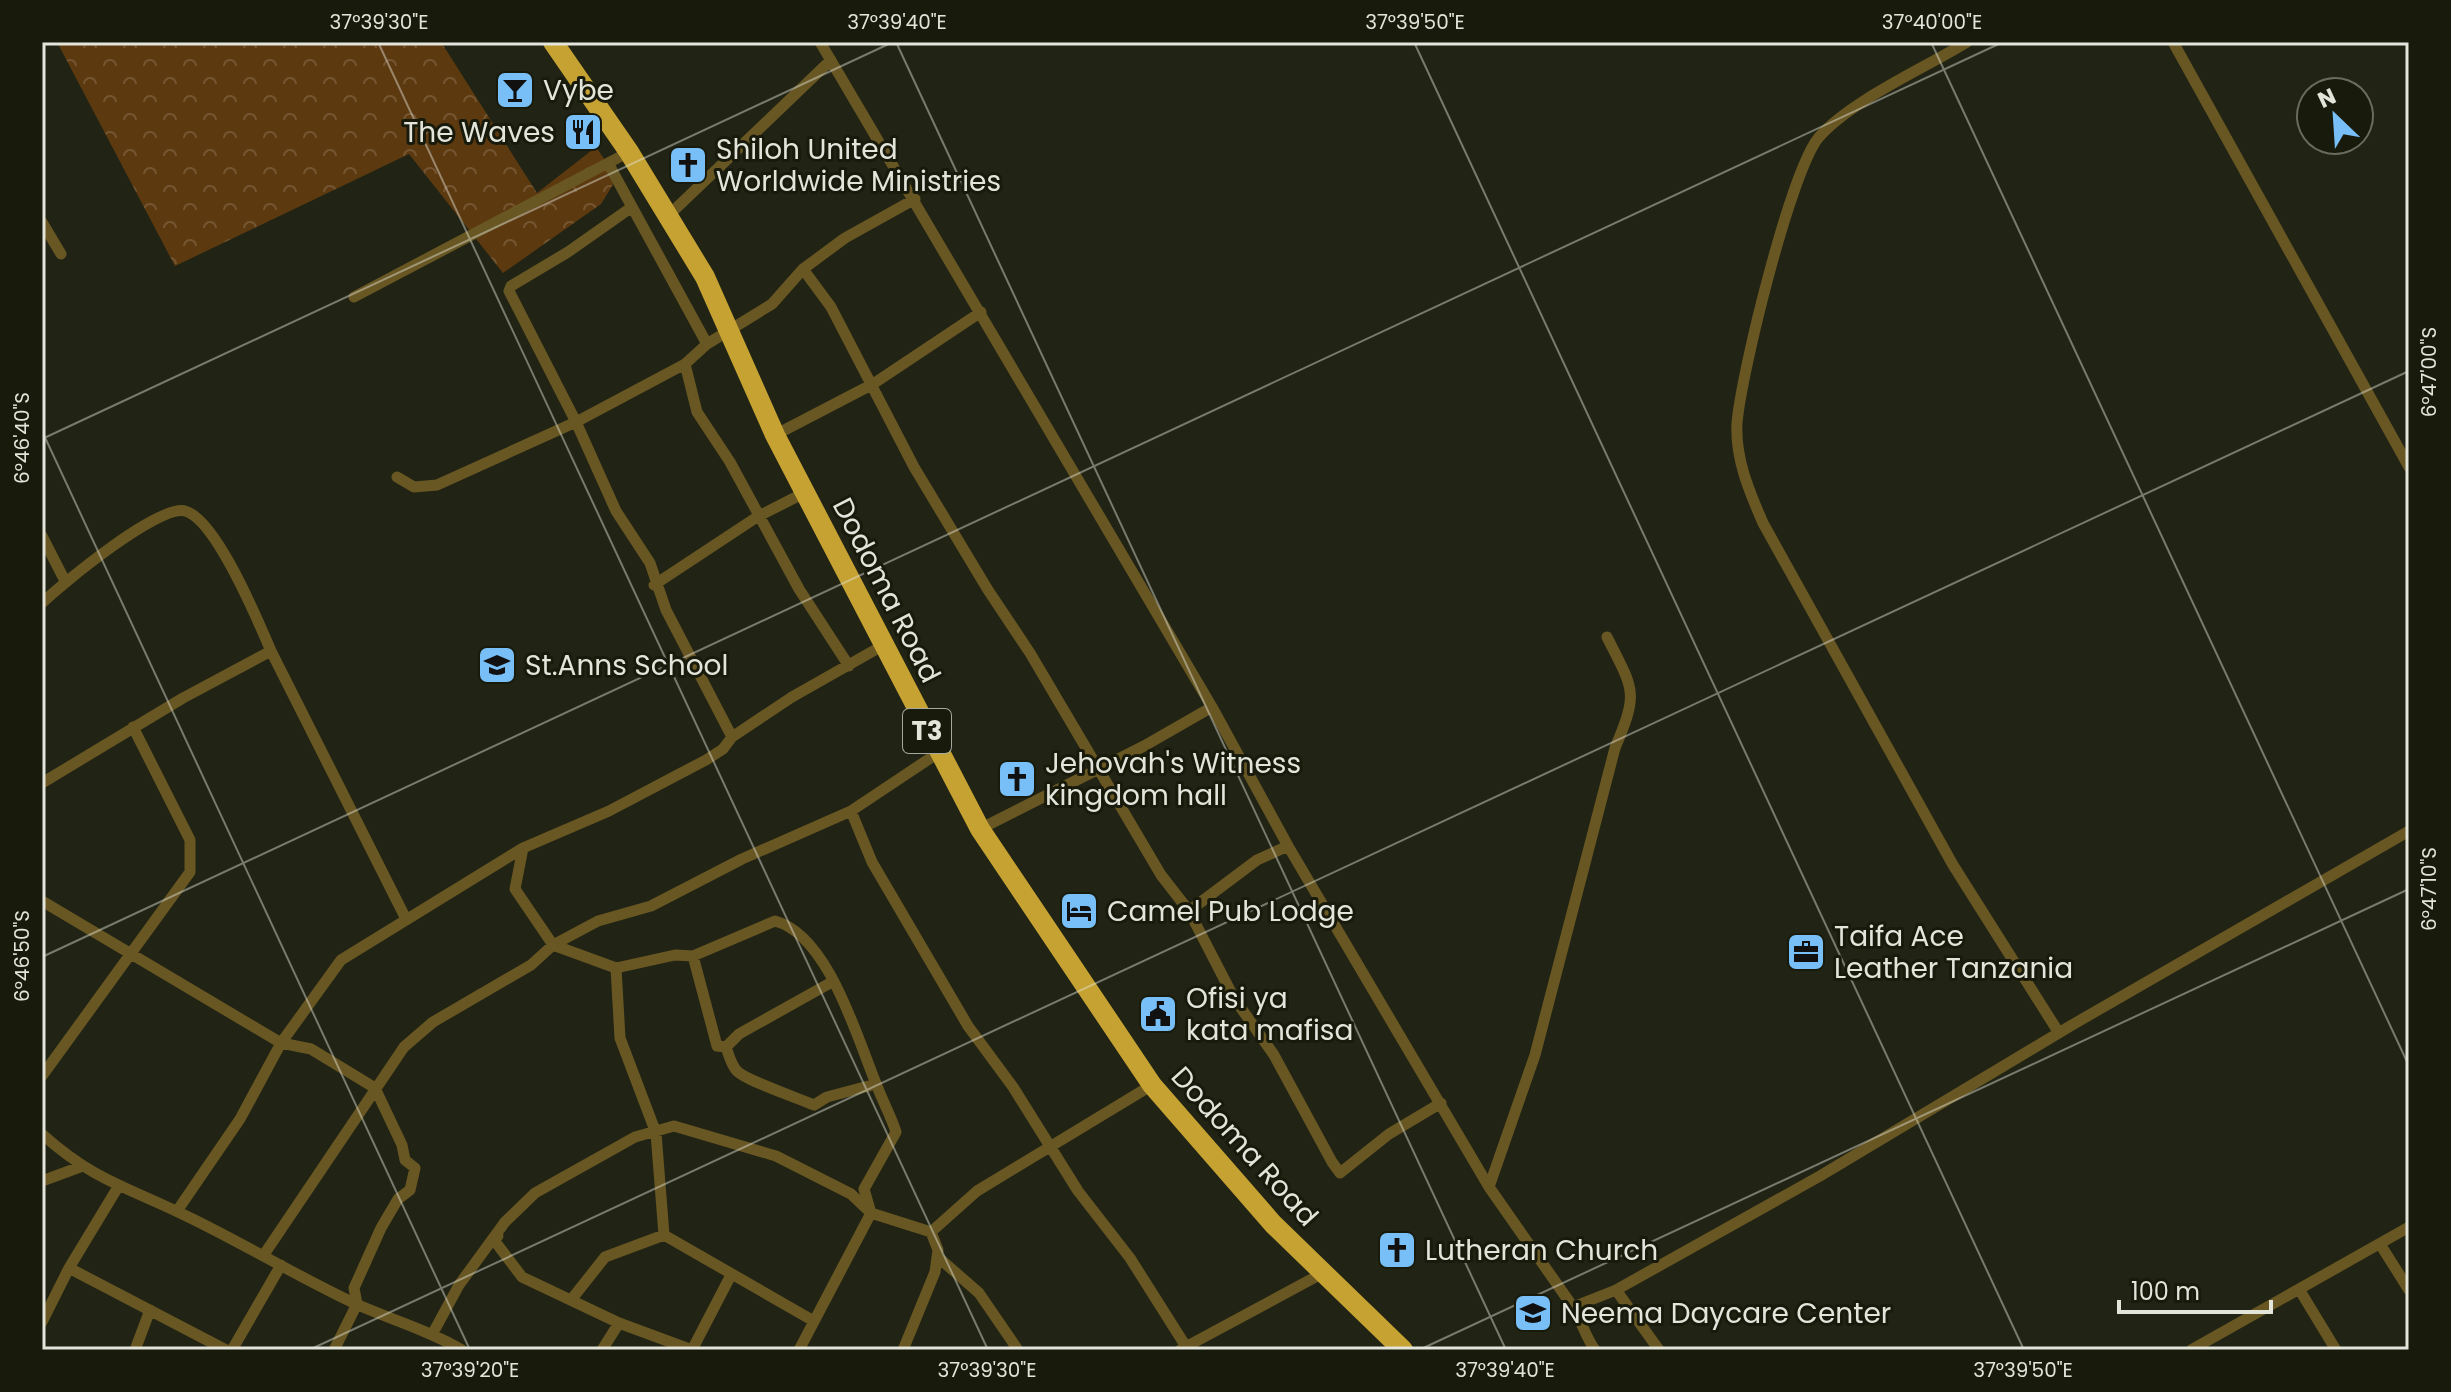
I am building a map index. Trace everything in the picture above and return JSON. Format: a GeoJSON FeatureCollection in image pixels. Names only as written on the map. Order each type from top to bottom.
{"type":"FeatureCollection","features":[{"type":"Feature","properties":{"kind":"highway","name":"Dodoma Road"},"geometry":{"type":"LineString","coordinates":[[553,42],[669,215],[730,331],[775,435],[882,646],[980,829],[1152,1085],[1273,1224],[1403,1350]]}},
{"type":"Feature","properties":{"kind":"street"},"geometry":{"type":"LineString","coordinates":[[820,42],[1212,707],[1288,846],[1489,1187],[1573,1307],[1580,1319],[1582,1332],[1595,1350]]}},
{"type":"Feature","properties":{"kind":"street"},"geometry":{"type":"LineString","coordinates":[[1967,42],[1840,115],[1809,153],[1802,165],[1771,268],[1737,425],[1742,475],[1763,523],[1953,865],[2059,1033]]}},
{"type":"Feature","properties":{"kind":"street"},"geometry":{"type":"LineString","coordinates":[[2173,42],[2409,467]]}},
{"type":"Feature","properties":{"kind":"street"},"geometry":{"type":"LineString","coordinates":[[669,215],[831,60]]}},
{"type":"Feature","properties":{"kind":"street"},"geometry":{"type":"LineString","coordinates":[[354,297],[629,152]]}},
{"type":"Feature","properties":{"kind":"street"},"geometry":{"type":"LineString","coordinates":[[608,163],[707,344]]}},
{"type":"Feature","properties":{"kind":"street"},"geometry":{"type":"LineString","coordinates":[[397,477],[414,487],[437,485],[576,422],[685,364],[707,344],[772,304],[803,269],[845,238],[915,199]]}},
{"type":"Feature","properties":{"kind":"street"},"geometry":{"type":"LineString","coordinates":[[632,207],[568,252],[511,286],[509,291],[576,422],[616,511],[650,563],[654,585],[732,737]]}},
{"type":"Feature","properties":{"kind":"street"},"geometry":{"type":"LineString","coordinates":[[42,222],[61,254]]}},
{"type":"Feature","properties":{"kind":"street"},"geometry":{"type":"LineString","coordinates":[[803,269],[831,307],[914,467],[1100,767],[1161,875],[1189,911],[1234,998],[1274,1055],[1340,1173],[1389,1134],[1441,1103]]}},
{"type":"Feature","properties":{"kind":"street"},"geometry":{"type":"LineString","coordinates":[[775,435],[873,384],[981,312]]}},
{"type":"Feature","properties":{"kind":"street"},"geometry":{"type":"LineString","coordinates":[[685,364],[697,412],[730,462],[757,517],[849,666]]}},
{"type":"Feature","properties":{"kind":"street"},"geometry":{"type":"LineString","coordinates":[[654,585],[757,517],[806,492]]}},
{"type":"Feature","properties":{"kind":"street"},"geometry":{"type":"LineString","coordinates":[[42,603],[65,581],[136,531],[172,511],[188,511],[201,522],[219,548],[406,919]]}},
{"type":"Feature","properties":{"kind":"street"},"geometry":{"type":"LineString","coordinates":[[42,536],[65,581]]}},
{"type":"Feature","properties":{"kind":"street"},"geometry":{"type":"LineString","coordinates":[[1489,1187],[1535,1055],[1615,748],[1632,708],[1632,687],[1607,637]]}},
{"type":"Feature","properties":{"kind":"street"},"geometry":{"type":"LineString","coordinates":[[177,1211],[240,1119],[281,1043],[341,960],[523,848],[609,811],[706,760],[723,749],[732,737],[792,697],[882,646]]}},
{"type":"Feature","properties":{"kind":"street"},"geometry":{"type":"LineString","coordinates":[[42,783],[133,727],[271,651]]}},
{"type":"Feature","properties":{"kind":"street"},"geometry":{"type":"LineString","coordinates":[[980,829],[1212,707]]}},
{"type":"Feature","properties":{"kind":"street"},"geometry":{"type":"LineString","coordinates":[[42,1076],[188,879],[192,847],[133,727]]}},
{"type":"Feature","properties":{"kind":"street"},"geometry":{"type":"LineString","coordinates":[[263,1256],[375,1088],[413,1037],[465,1001],[531,965],[553,945],[598,921],[651,906],[742,859],[851,811],[938,753]]}},
{"type":"Feature","properties":{"kind":"street"},"geometry":{"type":"LineString","coordinates":[[851,811],[872,862],[968,1026],[1051,1146],[1078,1191],[1130,1258],[1182,1348],[1323,1273]]}},
{"type":"Feature","properties":{"kind":"street"},"geometry":{"type":"LineString","coordinates":[[1573,1307],[1616,1290],[1820,1176],[2059,1033],[2409,831]]}},
{"type":"Feature","properties":{"kind":"street"},"geometry":{"type":"LineString","coordinates":[[1189,911],[1257,860],[1288,846]]}},
{"type":"Feature","properties":{"kind":"street"},"geometry":{"type":"LineString","coordinates":[[523,848],[515,889],[553,945],[616,968],[675,955],[693,956],[759,926],[779,922],[810,945],[832,982],[857,1029],[896,1132],[864,1189],[871,1213],[812,1320],[799,1350]]}},
{"type":"Feature","properties":{"kind":"street"},"geometry":{"type":"LineString","coordinates":[[42,901],[281,1043],[311,1049],[375,1088],[405,1160],[415,1168],[410,1190],[398,1199],[354,1288],[357,1304],[334,1350]]}},
{"type":"Feature","properties":{"kind":"street"},"geometry":{"type":"LineString","coordinates":[[693,956],[717,1046],[726,1047]]}},
{"type":"Feature","properties":{"kind":"street"},"geometry":{"type":"LineString","coordinates":[[616,968],[620,1038],[656,1133],[664,1235]]}},
{"type":"Feature","properties":{"kind":"street"},"geometry":{"type":"LineString","coordinates":[[726,1047],[739,1034],[832,982]]}},
{"type":"Feature","properties":{"kind":"street"},"geometry":{"type":"LineString","coordinates":[[726,1047],[734,1069],[748,1080],[777,1088],[814,1105],[827,1097],[876,1084]]}},
{"type":"Feature","properties":{"kind":"street"},"geometry":{"type":"LineString","coordinates":[[931,1232],[977,1191],[1152,1085]]}},
{"type":"Feature","properties":{"kind":"street"},"geometry":{"type":"LineString","coordinates":[[433,1333],[459,1285],[505,1222],[546,1187],[635,1137],[674,1126],[776,1156],[851,1194],[871,1213],[931,1232]]}},
{"type":"Feature","properties":{"kind":"street"},"geometry":{"type":"LineString","coordinates":[[42,1134],[80,1167],[118,1187],[177,1211],[357,1304],[433,1333],[462,1350]]}},
{"type":"Feature","properties":{"kind":"street"},"geometry":{"type":"LineString","coordinates":[[42,1181],[80,1167]]}},
{"type":"Feature","properties":{"kind":"street"},"geometry":{"type":"LineString","coordinates":[[42,1322],[69,1268],[118,1187]]}},
{"type":"Feature","properties":{"kind":"street"},"geometry":{"type":"LineString","coordinates":[[505,1222],[505,1230],[494,1240],[522,1277],[619,1323],[692,1350],[731,1275]]}},
{"type":"Feature","properties":{"kind":"street"},"geometry":{"type":"LineString","coordinates":[[2191,1350],[2409,1227]]}},
{"type":"Feature","properties":{"kind":"street"},"geometry":{"type":"LineString","coordinates":[[931,1232],[939,1258],[979,1293],[1018,1350]]}},
{"type":"Feature","properties":{"kind":"street"},"geometry":{"type":"LineString","coordinates":[[571,1300],[605,1257],[664,1235],[812,1320]]}},
{"type":"Feature","properties":{"kind":"street"},"geometry":{"type":"LineString","coordinates":[[2380,1244],[2409,1290]]}},
{"type":"Feature","properties":{"kind":"street"},"geometry":{"type":"LineString","coordinates":[[903,1350],[939,1258]]}},
{"type":"Feature","properties":{"kind":"street"},"geometry":{"type":"LineString","coordinates":[[69,1268],[229,1350],[281,1265]]}},
{"type":"Feature","properties":{"kind":"street"},"geometry":{"type":"LineString","coordinates":[[2299,1289],[2336,1350]]}},
{"type":"Feature","properties":{"kind":"street"},"geometry":{"type":"LineString","coordinates":[[1616,1290],[1659,1350]]}},
{"type":"Feature","properties":{"kind":"street"},"geometry":{"type":"LineString","coordinates":[[135,1350],[150,1310]]}},
{"type":"Feature","properties":{"kind":"street"},"geometry":{"type":"LineString","coordinates":[[602,1350],[619,1323]]}},
{"type":"Feature","properties":{"kind":"green space"},"geometry":{"type":"Polygon","coordinates":[[[57,42],[441,42],[537,193],[596,147],[617,178],[601,204],[503,273],[409,154],[175,266],[57,42]]]}},
{"type":"Feature","properties":{"kind":"place","name":"Vybe"},"geometry":{"type":"Point","coordinates":[515,90]}},
{"type":"Feature","properties":{"kind":"place","name":"The Waves"},"geometry":{"type":"Point","coordinates":[583,132]}},
{"type":"Feature","properties":{"kind":"place","name":"Shiloh United Worldwide Ministries"},"geometry":{"type":"Point","coordinates":[688,165]}},
{"type":"Feature","properties":{"kind":"place","name":"St.Anns School"},"geometry":{"type":"Point","coordinates":[497,665]}},
{"type":"Feature","properties":{"kind":"place","name":"Jehovah's Witness kingdom hall"},"geometry":{"type":"Point","coordinates":[1017,779]}},
{"type":"Feature","properties":{"kind":"place","name":"Camel Pub Lodge"},"geometry":{"type":"Point","coordinates":[1079,911]}},
{"type":"Feature","properties":{"kind":"place","name":"Taifa Ace Leather Tanzania"},"geometry":{"type":"Point","coordinates":[1806,952]}},
{"type":"Feature","properties":{"kind":"place","name":"Ofisi ya kata mafisa"},"geometry":{"type":"Point","coordinates":[1158,1014]}},
{"type":"Feature","properties":{"kind":"place","name":"Lutheran Church"},"geometry":{"type":"Point","coordinates":[1397,1250]}},
{"type":"Feature","properties":{"kind":"place","name":"Neema Daycare Center"},"geometry":{"type":"Point","coordinates":[1533,1313]}}]}
